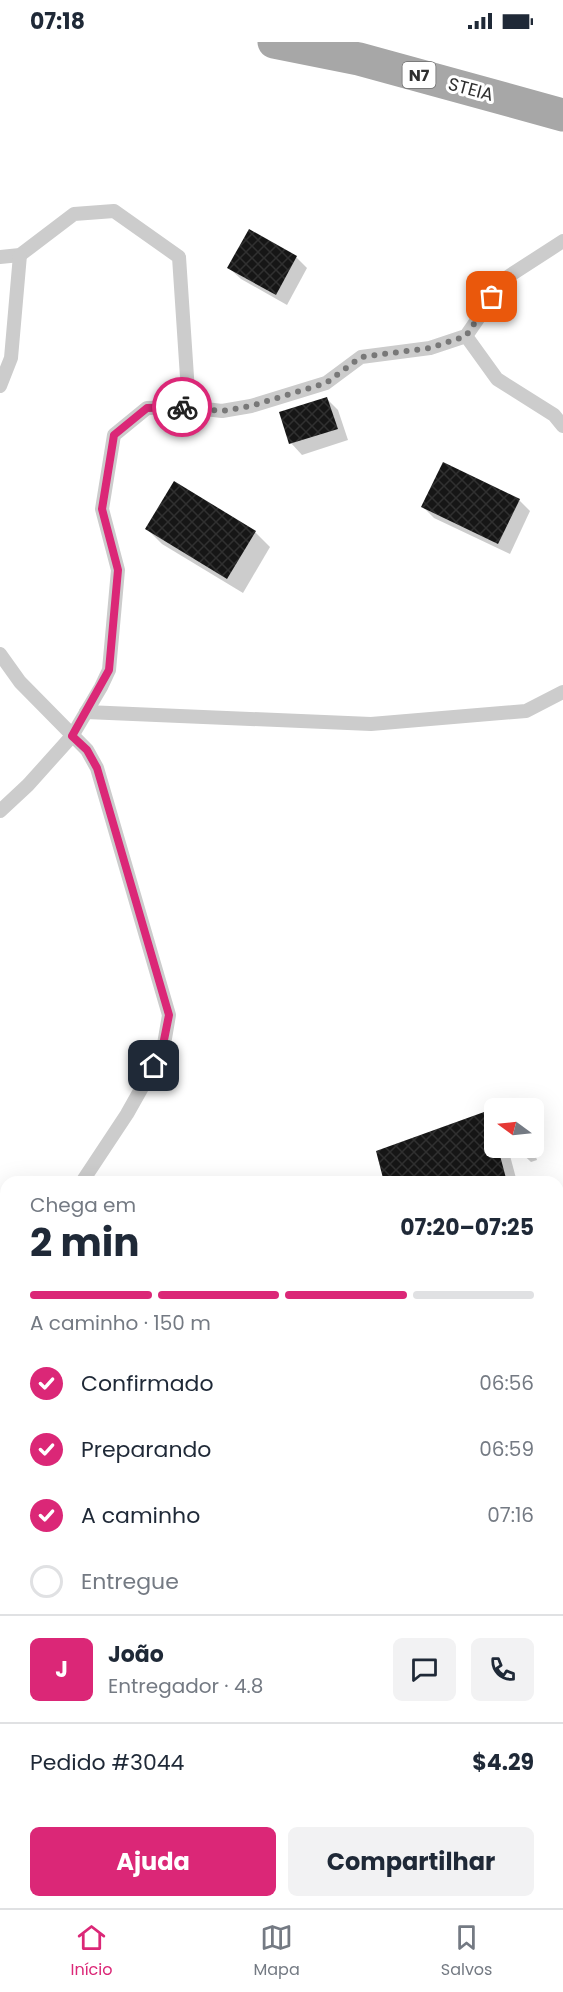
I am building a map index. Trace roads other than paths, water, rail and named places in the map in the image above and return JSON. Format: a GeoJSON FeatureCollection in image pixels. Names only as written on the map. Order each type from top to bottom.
{"type":"FeatureCollection","features":[{"type":"Feature","properties":{"kind":"main road","name":"STEIA"},"geometry":{"type":"LineString","coordinates":[[274,42],[359,58],[563,115]]}},
{"type":"Feature","properties":{"kind":"lane"},"geometry":{"type":"LineString","coordinates":[[0,257],[20,255],[74,214],[114,211],[179,257],[189,407]]}},
{"type":"Feature","properties":{"kind":"lane"},"geometry":{"type":"LineString","coordinates":[[0,811],[28,785],[72,736],[109,670],[118,570],[102,509],[114,435],[147,408],[189,407],[222,411],[251,406],[326,383],[361,357],[430,348],[466,336],[506,278],[563,241]]}},
{"type":"Feature","properties":{"kind":"lane"},"geometry":{"type":"LineString","coordinates":[[0,386],[11,358],[20,255]]}},
{"type":"Feature","properties":{"kind":"lane"},"geometry":{"type":"LineString","coordinates":[[466,336],[497,379],[554,415],[563,426]]}},
{"type":"Feature","properties":{"kind":"lane"},"geometry":{"type":"LineString","coordinates":[[0,654],[20,682],[87,750],[97,768],[169,1015],[162,1050],[127,1114],[86,1176]]}},
{"type":"Feature","properties":{"kind":"lane"},"geometry":{"type":"LineString","coordinates":[[86,712],[370,724],[526,711],[563,692]]}}]}
